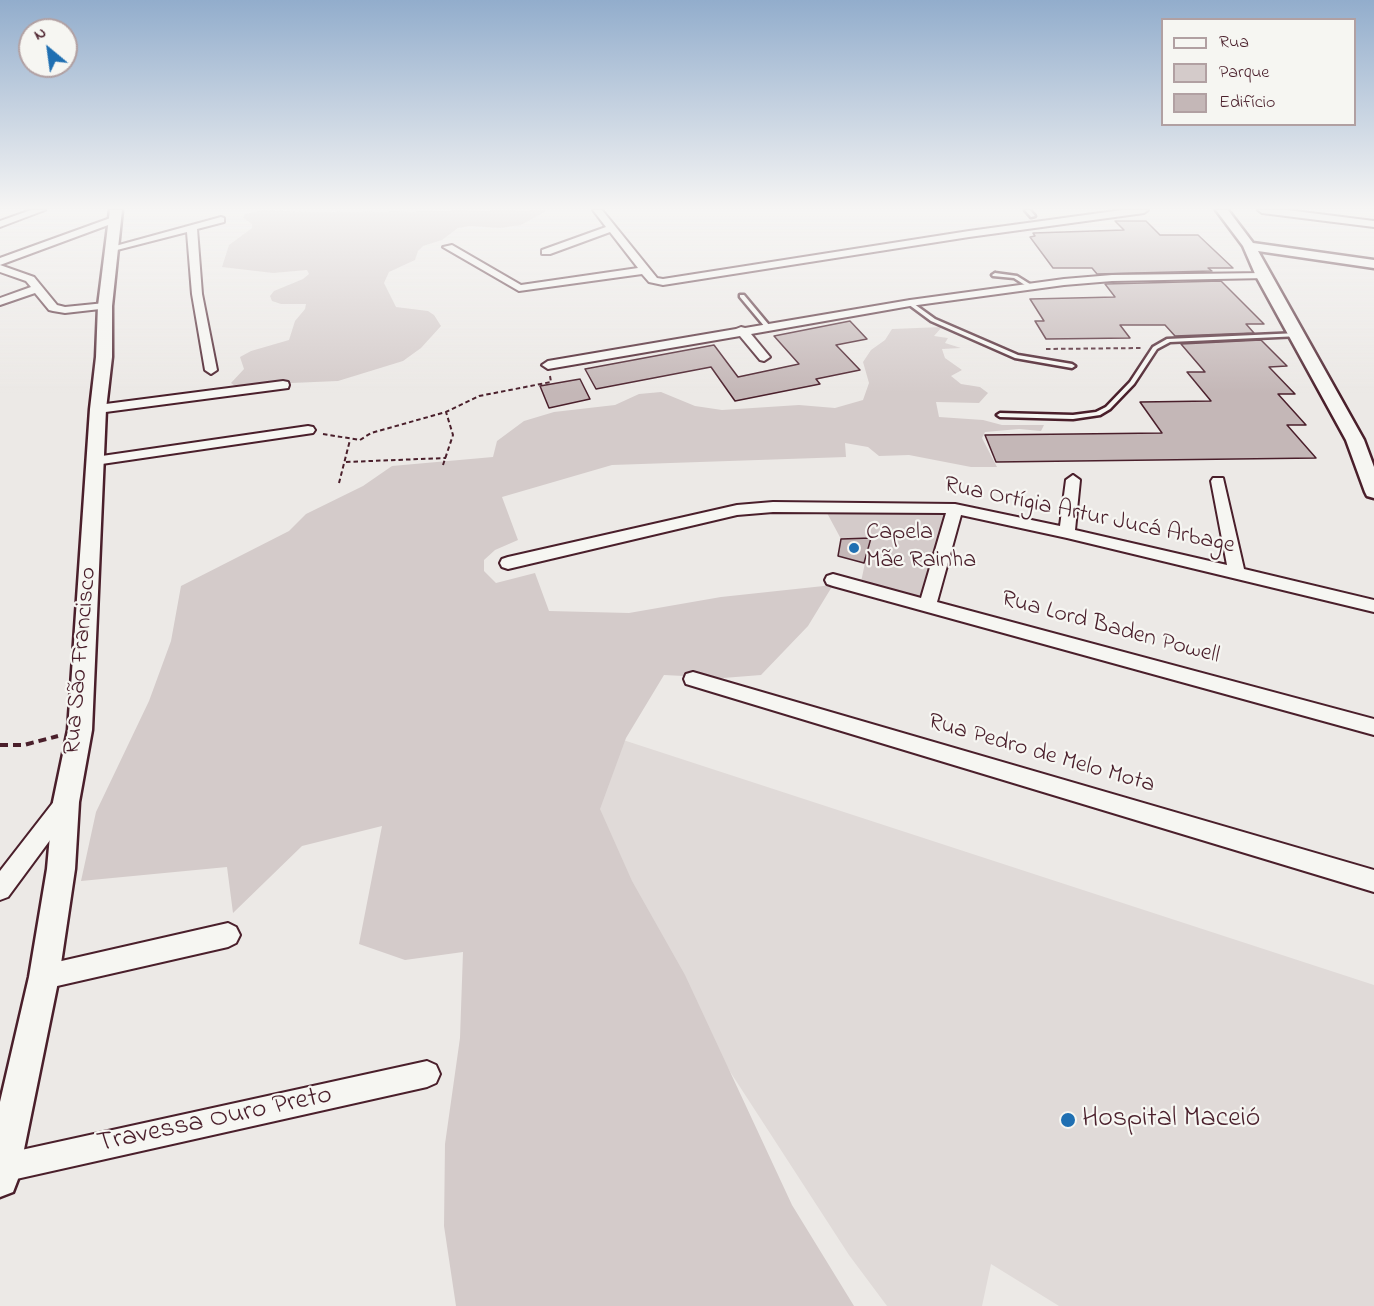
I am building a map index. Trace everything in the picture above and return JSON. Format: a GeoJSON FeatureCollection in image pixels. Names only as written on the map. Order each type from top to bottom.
{"type":"FeatureCollection","features":[{"type":"Feature","properties":{"kind":"street"},"geometry":{"type":"LineString","coordinates":[[9,271],[22,275],[39,288],[53,308],[57,310],[105,306]]}},
{"type":"Feature","properties":{"kind":"street","name":"Rua São Francisco"},"geometry":{"type":"LineString","coordinates":[[1,1173],[44,977],[61,869],[66,802],[80,730],[98,409],[104,357],[105,306],[110,271]]}},
{"type":"Feature","properties":{"kind":"street"},"geometry":{"type":"LineString","coordinates":[[195,271],[197,294],[211,370]]}},
{"type":"Feature","properties":{"kind":"street"},"geometry":{"type":"LineString","coordinates":[[489,271],[519,288],[638,271]]}},
{"type":"Feature","properties":{"kind":"street"},"geometry":{"type":"LineString","coordinates":[[646,271],[653,280],[663,282],[733,271]]}},
{"type":"Feature","properties":{"kind":"street"},"geometry":{"type":"LineString","coordinates":[[1261,271],[1355,440],[1374,492]]}},
{"type":"Feature","properties":{"kind":"street"},"geometry":{"type":"LineString","coordinates":[[548,365],[741,330],[1030,286],[1112,278],[1263,276]]}},
{"type":"Feature","properties":{"kind":"street"},"geometry":{"type":"LineString","coordinates":[[0,302],[39,288]]}},
{"type":"Feature","properties":{"kind":"street"},"geometry":{"type":"LineString","coordinates":[[741,330],[764,357]]}},
{"type":"Feature","properties":{"kind":"street"},"geometry":{"type":"LineString","coordinates":[[98,409],[282,385]]}},
{"type":"Feature","properties":{"kind":"street"},"geometry":{"type":"LineString","coordinates":[[95,461],[308,430]]}},
{"type":"Feature","properties":{"kind":"street"},"geometry":{"type":"LineString","coordinates":[[1355,440],[1374,443]]}},
{"type":"Feature","properties":{"kind":"street"},"geometry":{"type":"LineString","coordinates":[[1067,533],[1073,480]]}},
{"type":"Feature","properties":{"kind":"street"},"geometry":{"type":"LineString","coordinates":[[1218,481],[1237,574]]}},
{"type":"Feature","properties":{"kind":"street","name":"Rua Ortígia Artur Jucá Arbage"},"geometry":{"type":"LineString","coordinates":[[508,563],[737,510],[785,507],[928,507],[955,509],[1067,533],[1374,606]]}},
{"type":"Feature","properties":{"kind":"street"},"geometry":{"type":"LineString","coordinates":[[927,606],[955,509]]}},
{"type":"Feature","properties":{"kind":"street","name":"Rua Lord Baden Powell"},"geometry":{"type":"LineString","coordinates":[[833,580],[1374,727]]}},
{"type":"Feature","properties":{"kind":"street","name":"Rua Pedro de Melo Mota"},"geometry":{"type":"LineString","coordinates":[[693,679],[1374,881]]}},
{"type":"Feature","properties":{"kind":"street"},"geometry":{"type":"LineString","coordinates":[[0,889],[66,802]]}},
{"type":"Feature","properties":{"kind":"street"},"geometry":{"type":"LineString","coordinates":[[44,977],[228,935]]}},
{"type":"Feature","properties":{"kind":"street","name":"Travessa Ouro Preto"},"geometry":{"type":"LineString","coordinates":[[1,1173],[427,1074]]}},
{"type":"Feature","properties":{"kind":"lane"},"geometry":{"type":"LineString","coordinates":[[995,275],[1015,277],[1030,286]]}},
{"type":"Feature","properties":{"kind":"lane"},"geometry":{"type":"LineString","coordinates":[[742,296],[767,326]]}},
{"type":"Feature","properties":{"kind":"lane"},"geometry":{"type":"LineString","coordinates":[[910,303],[933,320],[1017,357],[1072,366]]}},
{"type":"Feature","properties":{"kind":"lane"},"geometry":{"type":"LineString","coordinates":[[1000,415],[1073,417],[1098,414],[1108,408],[1132,383],[1155,348],[1169,340],[1298,335]]}},
{"type":"Feature","properties":{"kind":"path"},"geometry":{"type":"LineString","coordinates":[[1037,349],[1155,348]]}},
{"type":"Feature","properties":{"kind":"path"},"geometry":{"type":"LineString","coordinates":[[308,430],[350,440],[360,440],[371,433],[446,412],[478,396],[551,382],[548,365]]}},
{"type":"Feature","properties":{"kind":"path"},"geometry":{"type":"LineString","coordinates":[[443,465],[453,435],[446,412]]}},
{"type":"Feature","properties":{"kind":"path"},"geometry":{"type":"LineString","coordinates":[[339,483],[350,440]]}},
{"type":"Feature","properties":{"kind":"path"},"geometry":{"type":"LineString","coordinates":[[346,462],[446,458]]}},
{"type":"Feature","properties":{"kind":"path"},"geometry":{"type":"LineString","coordinates":[[0,746],[24,745],[80,730]]}},
{"type":"Feature","properties":{"kind":"shaded area","name":"Hospital Maceió"},"geometry":{"type":"Polygon","coordinates":[[[611,736],[1374,985],[1374,1306],[1059,1306],[991,1264],[982,1306],[887,1306],[849,1255],[572,828],[611,736]]]}},
{"type":"Feature","properties":{"kind":"green space"},"geometry":{"type":"Polygon","coordinates":[[[256,271],[296,271],[273,273],[256,271]]]}},
{"type":"Feature","properties":{"kind":"green space"},"geometry":{"type":"Polygon","coordinates":[[[307,271],[391,271],[384,283],[396,307],[428,311],[434,315],[441,326],[421,348],[403,361],[338,381],[268,384],[238,388],[231,383],[244,369],[240,357],[251,351],[289,340],[295,321],[305,309],[306,304],[281,304],[272,301],[270,296],[274,291],[303,279],[309,274],[307,271]]]}},
{"type":"Feature","properties":{"kind":"green space"},"geometry":{"type":"Polygon","coordinates":[[[942,327],[934,336],[948,338],[945,343],[961,348],[942,349],[945,358],[962,370],[951,376],[961,384],[980,387],[988,393],[979,403],[936,402],[939,417],[983,420],[1002,425],[1044,425],[1041,431],[1019,429],[985,432],[982,438],[997,467],[971,467],[909,455],[879,456],[868,447],[845,443],[846,457],[612,465],[502,497],[518,540],[495,550],[484,560],[484,571],[496,583],[535,573],[549,611],[629,613],[721,597],[833,585],[808,626],[761,675],[723,678],[664,675],[626,738],[600,809],[632,881],[685,975],[792,1205],[854,1306],[456,1306],[444,1226],[445,1144],[460,1038],[463,952],[405,960],[359,944],[382,826],[302,846],[233,913],[227,867],[81,881],[96,812],[149,701],[171,641],[181,586],[289,531],[306,514],[363,486],[392,466],[493,457],[497,441],[524,421],[554,412],[615,405],[639,394],[661,392],[695,406],[722,410],[799,405],[835,408],[863,400],[869,383],[863,362],[871,350],[885,340],[892,329],[942,327]]]}},
{"type":"Feature","properties":{"kind":"green space"},"geometry":{"type":"Polygon","coordinates":[[[947,512],[920,597],[861,582],[870,539],[841,539],[827,513],[947,512]]]}},
{"type":"Feature","properties":{"kind":"building"},"geometry":{"type":"Polygon","coordinates":[[[1094,271],[1212,271],[1097,274],[1094,271]]]}},
{"type":"Feature","properties":{"kind":"building"},"geometry":{"type":"Polygon","coordinates":[[[1221,281],[1264,324],[1246,324],[1254,333],[1175,336],[1165,325],[1120,325],[1130,338],[1046,339],[1035,321],[1044,321],[1030,299],[1115,297],[1105,284],[1221,281]]]}},
{"type":"Feature","properties":{"kind":"building"},"geometry":{"type":"Polygon","coordinates":[[[850,321],[867,339],[836,345],[860,370],[816,379],[820,384],[735,401],[711,367],[596,389],[585,369],[714,345],[738,377],[799,364],[774,336],[850,321]]]}},
{"type":"Feature","properties":{"kind":"building"},"geometry":{"type":"Polygon","coordinates":[[[1261,340],[1287,366],[1269,367],[1295,394],[1278,394],[1306,425],[1287,425],[1316,458],[996,462],[985,435],[1162,433],[1140,402],[1211,401],[1187,372],[1205,372],[1181,344],[1261,340]]]}},
{"type":"Feature","properties":{"kind":"building"},"geometry":{"type":"Polygon","coordinates":[[[580,379],[590,399],[549,408],[540,386],[580,379]]]}},
{"type":"Feature","properties":{"kind":"building","name":"Capela Mãe Rainha"},"geometry":{"type":"Polygon","coordinates":[[[871,538],[864,563],[838,556],[841,539],[871,538]]]}},
{"type":"Feature","properties":{"kind":"place","name":"Capela Mãe Rainha"},"geometry":{"type":"Point","coordinates":[854,548]}},
{"type":"Feature","properties":{"kind":"place","name":"Hospital Maceió"},"geometry":{"type":"Point","coordinates":[1068,1120]}}]}
